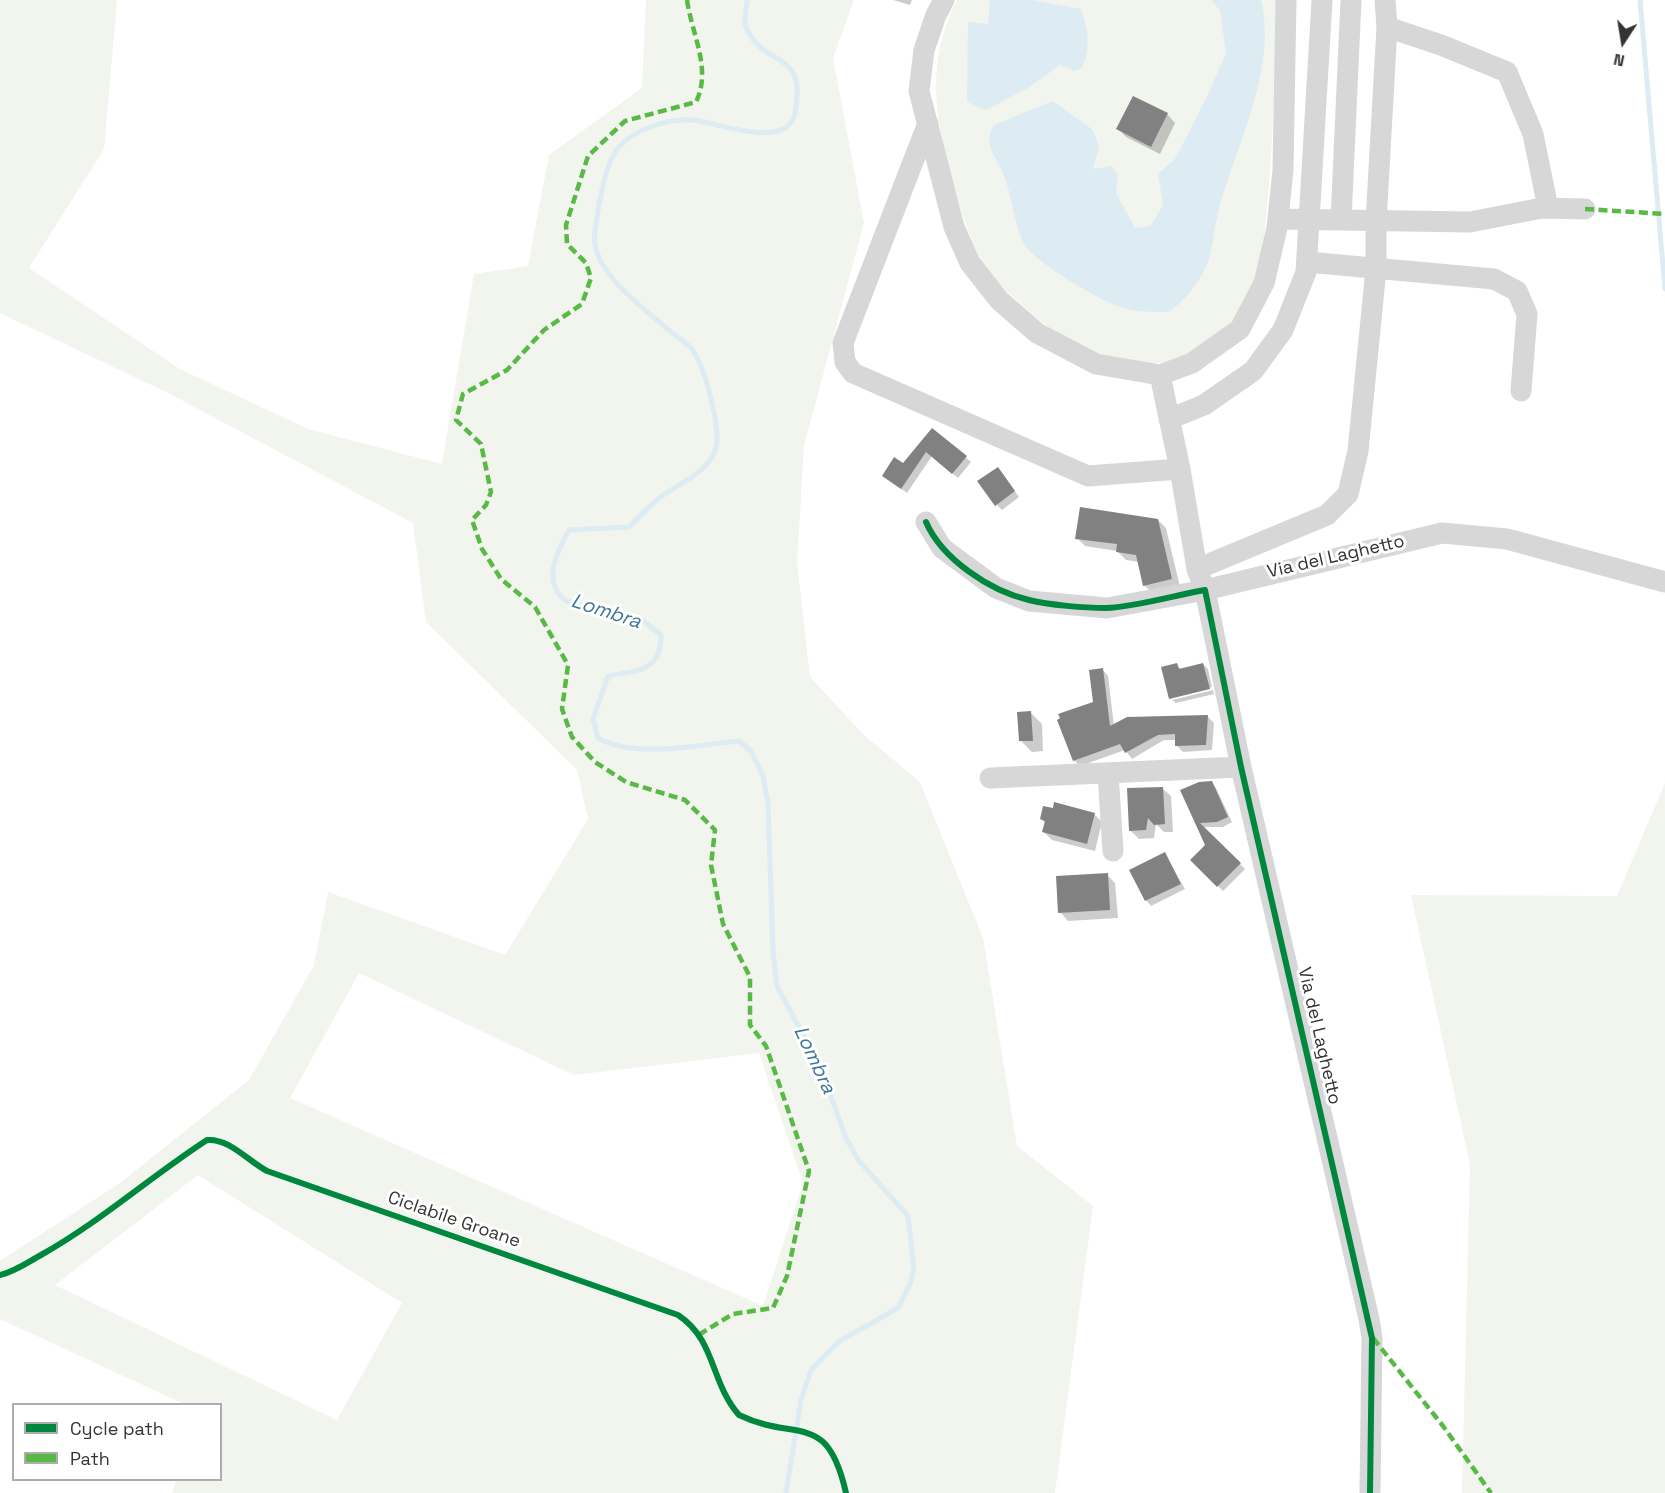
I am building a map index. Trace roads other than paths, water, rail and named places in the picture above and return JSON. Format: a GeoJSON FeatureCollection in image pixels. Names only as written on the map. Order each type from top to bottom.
{"type":"FeatureCollection","features":[{"type":"Feature","properties":{"kind":"street"},"geometry":{"type":"LineString","coordinates":[[944,0],[936,15],[924,50],[919,91],[954,227],[970,263],[999,300],[1037,333],[1096,364],[1160,375],[1192,363],[1240,329],[1263,282],[1278,219],[1283,170],[1286,0]]}},
{"type":"Feature","properties":{"kind":"street"},"geometry":{"type":"LineString","coordinates":[[1169,419],[1204,405],[1253,371],[1283,330],[1306,272],[1322,0]]}},
{"type":"Feature","properties":{"kind":"street"},"geometry":{"type":"LineString","coordinates":[[1341,220],[1351,0]]}},
{"type":"Feature","properties":{"kind":"street"},"geometry":{"type":"LineString","coordinates":[[1197,569],[1328,515],[1348,494],[1358,451],[1376,268],[1376,222],[1388,27],[1385,0]]}},
{"type":"Feature","properties":{"kind":"street"},"geometry":{"type":"LineString","coordinates":[[1388,27],[1441,45],[1507,72],[1533,134],[1548,208]]}},
{"type":"Feature","properties":{"kind":"street"},"geometry":{"type":"LineString","coordinates":[[928,123],[843,343],[845,362],[849,368],[853,373],[1088,476],[1180,469]]}},
{"type":"Feature","properties":{"kind":"street"},"geometry":{"type":"LineString","coordinates":[[1278,219],[1470,222],[1548,208],[1585,209]]}},
{"type":"Feature","properties":{"kind":"street"},"geometry":{"type":"LineString","coordinates":[[1307,262],[1494,279],[1517,291],[1527,314],[1521,390]]}},
{"type":"Feature","properties":{"kind":"street"},"geometry":{"type":"LineString","coordinates":[[926,522],[942,548],[967,568],[996,588],[1029,601],[1107,608],[1205,590],[1197,569],[1180,469],[1160,375]]}},
{"type":"Feature","properties":{"kind":"street","name":"Via del Laghetto"},"geometry":{"type":"LineString","coordinates":[[1370,1493],[1371,1328],[1241,767],[1205,590],[1442,533],[1507,539],[1665,582]]}},
{"type":"Feature","properties":{"kind":"street"},"geometry":{"type":"LineString","coordinates":[[990,778],[1241,767]]}},
{"type":"Feature","properties":{"kind":"street"},"geometry":{"type":"LineString","coordinates":[[1108,773],[1113,851]]}},
{"type":"Feature","properties":{"kind":"waterway","name":"Lombra"},"geometry":{"type":"LineString","coordinates":[[747,0],[746,27],[763,49],[790,68],[795,78],[797,92],[795,113],[789,125],[779,131],[765,133],[683,120],[662,123],[642,131],[618,148],[613,156],[602,188],[595,231],[595,246],[609,274],[634,300],[690,347],[697,357],[712,401],[717,433],[716,447],[712,457],[702,469],[658,499],[629,527],[569,530],[556,557],[553,576],[558,593],[566,601],[641,619],[661,635],[660,647],[652,663],[638,670],[608,676],[593,719],[598,738],[630,748],[648,749],[739,741],[751,751],[763,776],[768,803],[773,952],[777,986],[820,1066],[846,1138],[859,1161],[908,1216],[914,1267],[911,1282],[898,1308],[838,1342],[811,1370],[801,1400],[786,1493]]}},
{"type":"Feature","properties":{"kind":"waterway"},"geometry":{"type":"LineString","coordinates":[[1640,0],[1665,289]]}}]}
